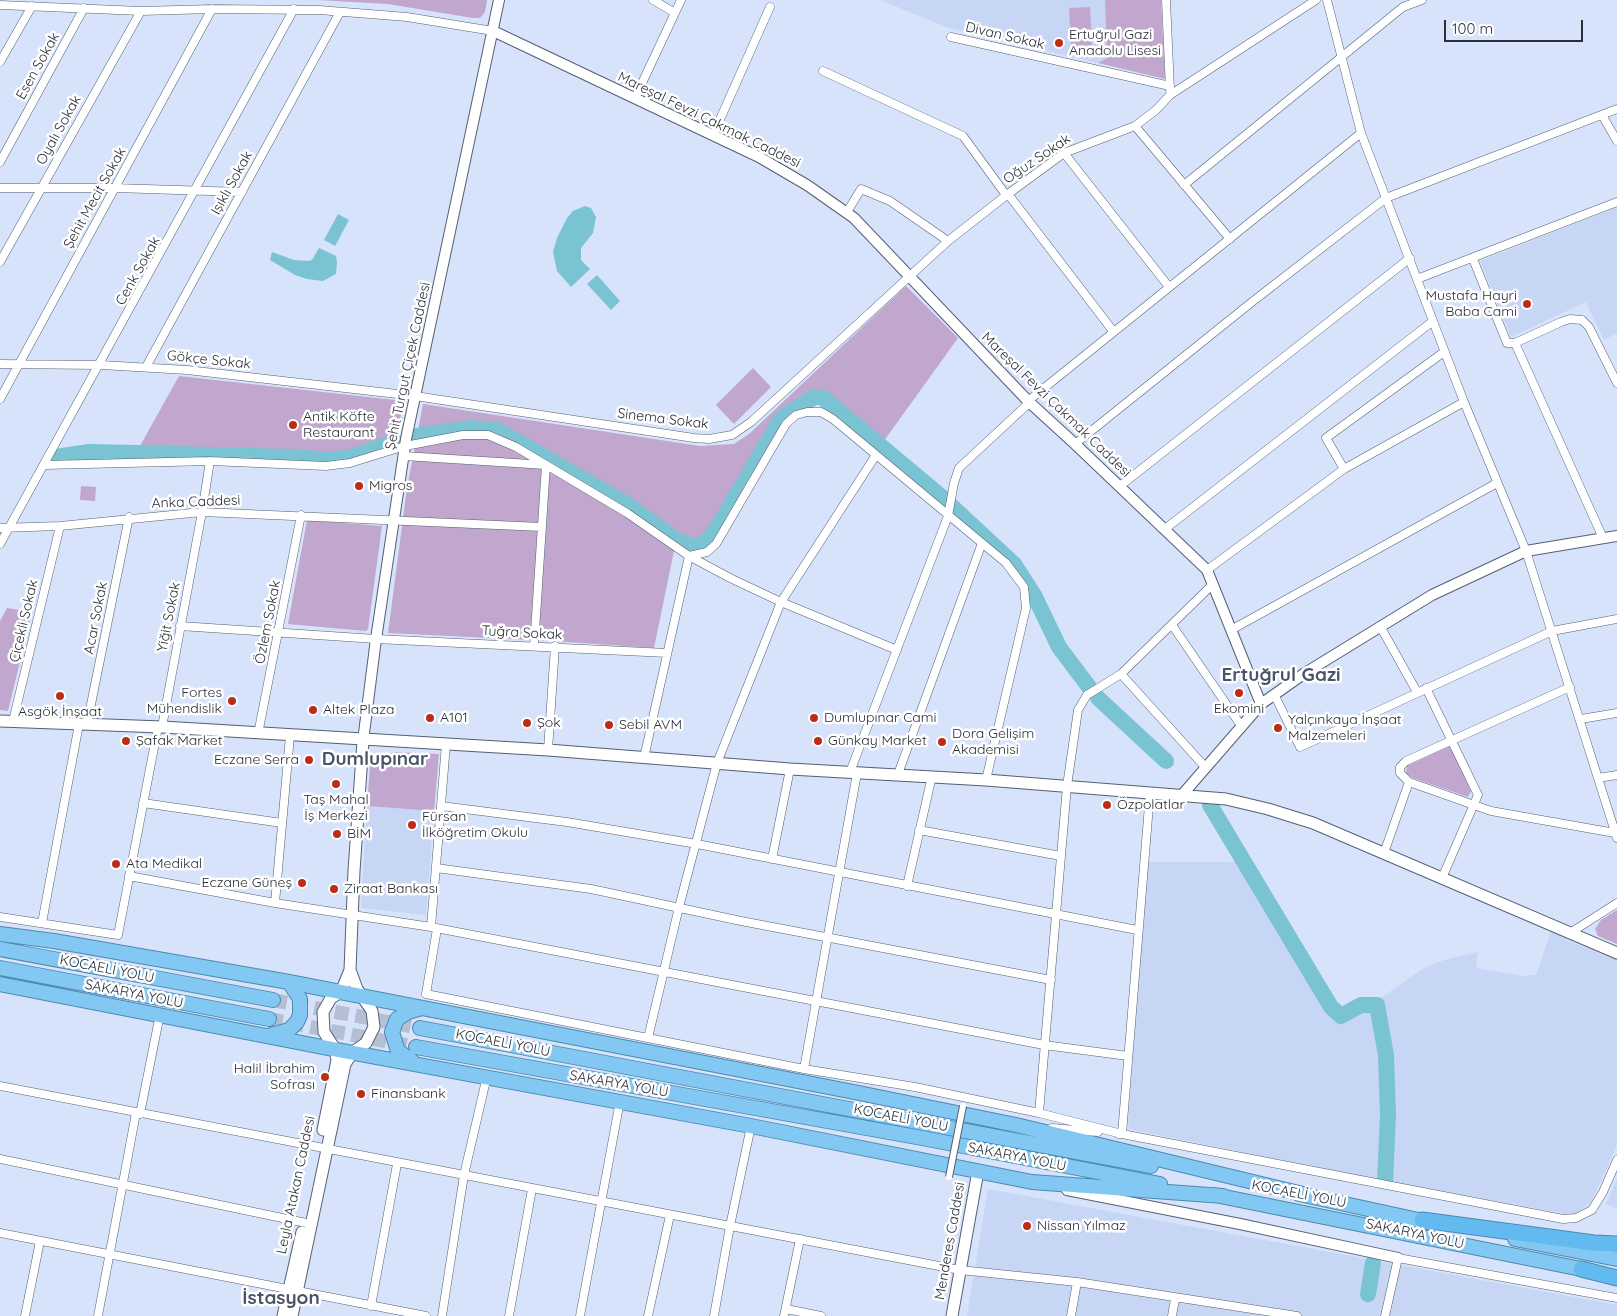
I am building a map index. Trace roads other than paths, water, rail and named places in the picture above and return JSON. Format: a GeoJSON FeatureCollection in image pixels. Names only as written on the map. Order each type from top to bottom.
{"type":"FeatureCollection","features":[{"type":"Feature","properties":{"kind":"highway"},"geometry":{"type":"LineString","coordinates":[[0,932],[289,982],[1016,1125],[1307,1195]]}},
{"type":"Feature","properties":{"kind":"highway","name":"KOCAELİ YOLU"},"geometry":{"type":"LineString","coordinates":[[0,949],[272,1000]]}},
{"type":"Feature","properties":{"kind":"highway","name":"SAKARYA YOLU"},"geometry":{"type":"LineString","coordinates":[[0,968],[269,1019]]}},
{"type":"Feature","properties":{"kind":"highway"},"geometry":{"type":"LineString","coordinates":[[269,1035],[289,1030],[297,1022],[300,1015],[300,1000],[289,982]]}},
{"type":"Feature","properties":{"kind":"highway"},"geometry":{"type":"LineString","coordinates":[[1,984],[305,1043],[342,1060],[381,1058],[425,1065],[751,1126],[1032,1182],[1223,1196]]}},
{"type":"Feature","properties":{"kind":"highway"},"geometry":{"type":"LineString","coordinates":[[422,1008],[408,1012],[397,1019],[392,1032],[398,1051],[408,1060],[425,1065]]}},
{"type":"Feature","properties":{"kind":"highway","name":"KOCAELİ YOLU"},"geometry":{"type":"LineString","coordinates":[[420,1028],[1307,1195],[1617,1259]]}},
{"type":"Feature","properties":{"kind":"highway","name":"SAKARYA YOLU"},"geometry":{"type":"LineString","coordinates":[[416,1047],[922,1138],[1223,1196],[1581,1269]]}},
{"type":"Feature","properties":{"kind":"highway"},"geometry":{"type":"LineString","coordinates":[[1422,1220],[1586,1242],[1617,1244]]}},
{"type":"Feature","properties":{"kind":"highway"},"geometry":{"type":"LineString","coordinates":[[1581,1269],[1617,1277]]}},
{"type":"Feature","properties":{"kind":"main road"},"geometry":{"type":"LineString","coordinates":[[0,722],[160,727],[363,741],[548,750],[790,768],[932,776],[1226,799],[1268,809],[1313,823],[1617,953]]}},
{"type":"Feature","properties":{"kind":"main road"},"geometry":{"type":"LineString","coordinates":[[350,970],[361,996],[372,1011],[374,1027],[366,1043],[342,1060],[324,1032],[322,1018],[326,1003],[341,992],[350,970],[363,741]]}},
{"type":"Feature","properties":{"kind":"main road","name":"Leyla Atakan Caddesi"},"geometry":{"type":"LineString","coordinates":[[292,1316],[293,1292],[342,1060]]}},
{"type":"Feature","properties":{"kind":"main road","name":"Menderes Caddesi"},"geometry":{"type":"LineString","coordinates":[[952,1316],[978,1171]]}},
{"type":"Feature","properties":{"kind":"main road","name":"Leyla Atakan Caddesi"},"geometry":{"type":"LineString","coordinates":[[283,1316],[293,1292]]}},
{"type":"Feature","properties":{"kind":"street","name":"Şehit Turgut Çiçek Caddesi"},"geometry":{"type":"LineString","coordinates":[[363,741],[393,520],[415,396],[499,0]]}},
{"type":"Feature","properties":{"kind":"street"},"geometry":{"type":"LineString","coordinates":[[653,0],[675,13]]}},
{"type":"Feature","properties":{"kind":"street"},"geometry":{"type":"LineString","coordinates":[[635,98],[681,0]]}},
{"type":"Feature","properties":{"kind":"street"},"geometry":{"type":"LineString","coordinates":[[1166,0],[1170,95]]}},
{"type":"Feature","properties":{"kind":"street","name":"Oğuz Sokak"},"geometry":{"type":"LineString","coordinates":[[908,277],[948,241],[1007,194],[1064,153],[1135,126],[1156,110],[1170,95],[1316,0]]}},
{"type":"Feature","properties":{"kind":"street"},"geometry":{"type":"LineString","coordinates":[[1327,0],[1361,133],[1418,279],[1444,352],[1526,551],[1581,719],[1616,836],[1492,811],[1409,782],[1400,773],[1402,763],[1570,687]]}},
{"type":"Feature","properties":{"kind":"street"},"geometry":{"type":"LineString","coordinates":[[1184,185],[1403,7],[1422,0]]}},
{"type":"Feature","properties":{"kind":"street","name":"Mareşal Fevzi Çakmak Caddesi"},"geometry":{"type":"LineString","coordinates":[[0,5],[15,3],[32,6],[141,11],[294,9],[407,17],[493,31],[713,135],[780,169],[847,212],[1028,402],[1076,444],[1206,570],[1261,704]]}},
{"type":"Feature","properties":{"kind":"street"},"geometry":{"type":"LineString","coordinates":[[0,62],[32,6]]}},
{"type":"Feature","properties":{"kind":"street"},"geometry":{"type":"LineString","coordinates":[[713,135],[770,7]]}},
{"type":"Feature","properties":{"kind":"street","name":"Esen Sokak"},"geometry":{"type":"LineString","coordinates":[[0,162],[84,8]]}},
{"type":"Feature","properties":{"kind":"street","name":"Şehit Mecit Sokak"},"geometry":{"type":"LineString","coordinates":[[0,399],[212,9]]}},
{"type":"Feature","properties":{"kind":"street","name":"Cenk Sokak"},"geometry":{"type":"LineString","coordinates":[[0,544],[197,190],[294,9]]}},
{"type":"Feature","properties":{"kind":"street","name":"Oyalı Sokak"},"geometry":{"type":"LineString","coordinates":[[0,262],[141,11]]}},
{"type":"Feature","properties":{"kind":"street","name":"Işıklı Sokak"},"geometry":{"type":"LineString","coordinates":[[146,367],[340,12]]}},
{"type":"Feature","properties":{"kind":"street","name":"Divan Sokak"},"geometry":{"type":"LineString","coordinates":[[951,36],[1170,86]]}},
{"type":"Feature","properties":{"kind":"street"},"geometry":{"type":"LineString","coordinates":[[823,71],[963,136],[1113,331]]}},
{"type":"Feature","properties":{"kind":"street"},"geometry":{"type":"LineString","coordinates":[[1076,444],[1244,308],[1386,198],[1617,109]]}},
{"type":"Feature","properties":{"kind":"street"},"geometry":{"type":"LineString","coordinates":[[1602,115],[1617,141]]}},
{"type":"Feature","properties":{"kind":"street"},"geometry":{"type":"LineString","coordinates":[[1135,126],[1230,239]]}},
{"type":"Feature","properties":{"kind":"street"},"geometry":{"type":"LineString","coordinates":[[804,1068],[840,872],[854,772],[897,650],[948,516],[954,483],[959,468],[1028,402],[1113,331],[1361,133]]}},
{"type":"Feature","properties":{"kind":"street"},"geometry":{"type":"LineString","coordinates":[[1064,153],[1169,287]]}},
{"type":"Feature","properties":{"kind":"street"},"geometry":{"type":"LineString","coordinates":[[0,188],[114,188],[242,192]]}},
{"type":"Feature","properties":{"kind":"street"},"geometry":{"type":"LineString","coordinates":[[847,212],[862,189],[890,201],[948,241]]}},
{"type":"Feature","properties":{"kind":"street"},"geometry":{"type":"LineString","coordinates":[[1418,279],[1617,202]]}},
{"type":"Feature","properties":{"kind":"street"},"geometry":{"type":"LineString","coordinates":[[1120,486],[1410,258]]}},
{"type":"Feature","properties":{"kind":"street"},"geometry":{"type":"LineString","coordinates":[[1473,259],[1504,338],[1510,344],[1561,322],[1570,319],[1582,320],[1590,327],[1617,383]]}},
{"type":"Feature","properties":{"kind":"street","name":"Sinema Sokak"},"geometry":{"type":"LineString","coordinates":[[415,396],[694,438],[722,438],[742,430],[908,277]]}},
{"type":"Feature","properties":{"kind":"street"},"geometry":{"type":"LineString","coordinates":[[1165,530],[1433,321]]}},
{"type":"Feature","properties":{"kind":"street"},"geometry":{"type":"LineString","coordinates":[[1515,343],[1603,538]]}},
{"type":"Feature","properties":{"kind":"street"},"geometry":{"type":"LineString","coordinates":[[1344,469],[1326,438],[1444,352]]}},
{"type":"Feature","properties":{"kind":"street","name":"Gökçe Sokak"},"geometry":{"type":"LineString","coordinates":[[0,364],[146,367],[415,396]]}},
{"type":"Feature","properties":{"kind":"street"},"geometry":{"type":"LineString","coordinates":[[1206,570],[1344,469],[1464,402]]}},
{"type":"Feature","properties":{"kind":"street"},"geometry":{"type":"LineString","coordinates":[[689,556],[707,552],[716,544],[786,424],[796,415],[807,412],[821,412],[833,419],[1006,563],[1018,576],[1024,587],[1027,602],[986,780]]}},
{"type":"Feature","properties":{"kind":"street"},"geometry":{"type":"LineString","coordinates":[[44,464],[210,461],[338,466],[405,451],[463,435],[488,435],[516,447],[627,513],[689,556],[781,602],[897,650]]}},
{"type":"Feature","properties":{"kind":"street"},"geometry":{"type":"LineString","coordinates":[[405,451],[546,465]]}},
{"type":"Feature","properties":{"kind":"street"},"geometry":{"type":"LineString","coordinates":[[648,1038],[679,907],[717,763],[781,602],[876,455]]}},
{"type":"Feature","properties":{"kind":"street","name":"Yiğit Sokak"},"geometry":{"type":"LineString","coordinates":[[42,923],[118,935],[180,626],[210,461]]}},
{"type":"Feature","properties":{"kind":"street"},"geometry":{"type":"LineString","coordinates":[[534,646],[546,465]]}},
{"type":"Feature","properties":{"kind":"street"},"geometry":{"type":"LineString","coordinates":[[1231,630],[1497,483]]}},
{"type":"Feature","properties":{"kind":"street","name":"Anka Caddesi"},"geometry":{"type":"LineString","coordinates":[[0,528],[60,526],[130,517],[202,512],[542,527]]}},
{"type":"Feature","properties":{"kind":"street","name":"Özlem Sokak"},"geometry":{"type":"LineString","coordinates":[[258,734],[302,515]]}},
{"type":"Feature","properties":{"kind":"street","name":"Acar Sokak"},"geometry":{"type":"LineString","coordinates":[[42,923],[83,724],[130,517]]}},
{"type":"Feature","properties":{"kind":"street","name":"Çiçekli Sokak"},"geometry":{"type":"LineString","coordinates":[[14,721],[60,526]]}},
{"type":"Feature","properties":{"kind":"street"},"geometry":{"type":"LineString","coordinates":[[1182,795],[1261,704],[1380,626],[1432,595],[1526,551],[1617,536]]}},
{"type":"Feature","properties":{"kind":"street"},"geometry":{"type":"LineString","coordinates":[[898,774],[982,543]]}},
{"type":"Feature","properties":{"kind":"street"},"geometry":{"type":"LineString","coordinates":[[644,758],[689,556]]}},
{"type":"Feature","properties":{"kind":"street"},"geometry":{"type":"LineString","coordinates":[[1039,1113],[1067,786],[1075,721],[1081,702],[1121,674],[1212,585]]}},
{"type":"Feature","properties":{"kind":"street"},"geometry":{"type":"LineString","coordinates":[[1274,694],[1300,747],[1552,631],[1617,619]]}},
{"type":"Feature","properties":{"kind":"street"},"geometry":{"type":"LineString","coordinates":[[1172,625],[1242,727]]}},
{"type":"Feature","properties":{"kind":"street","name":"Tuğra Sokak"},"geometry":{"type":"LineString","coordinates":[[180,626],[376,639],[555,646],[667,654]]}},
{"type":"Feature","properties":{"kind":"street"},"geometry":{"type":"LineString","coordinates":[[1380,626],[1417,692]]}},
{"type":"Feature","properties":{"kind":"street"},"geometry":{"type":"LineString","coordinates":[[548,750],[555,646]]}},
{"type":"Feature","properties":{"kind":"street"},"geometry":{"type":"LineString","coordinates":[[1121,674],[1206,768]]}},
{"type":"Feature","properties":{"kind":"street"},"geometry":{"type":"LineString","coordinates":[[1426,688],[1477,793],[1474,805],[1442,878]]}},
{"type":"Feature","properties":{"kind":"street"},"geometry":{"type":"LineString","coordinates":[[1581,719],[1617,712]]}},
{"type":"Feature","properties":{"kind":"street"},"geometry":{"type":"LineString","coordinates":[[275,903],[290,736]]}},
{"type":"Feature","properties":{"kind":"street"},"geometry":{"type":"LineString","coordinates":[[446,744],[436,868],[434,928],[426,994],[804,1068],[915,1087],[1039,1113],[1122,1134],[1563,1219],[1576,1218],[1592,1210],[1603,1192],[1617,1160]]}},
{"type":"Feature","properties":{"kind":"street"},"geometry":{"type":"LineString","coordinates":[[772,859],[790,768]]}},
{"type":"Feature","properties":{"kind":"street"},"geometry":{"type":"LineString","coordinates":[[1598,778],[1617,775]]}},
{"type":"Feature","properties":{"kind":"street"},"geometry":{"type":"LineString","coordinates":[[907,886],[932,776]]}},
{"type":"Feature","properties":{"kind":"street"},"geometry":{"type":"LineString","coordinates":[[1384,853],[1409,782]]}},
{"type":"Feature","properties":{"kind":"street"},"geometry":{"type":"LineString","coordinates":[[1122,1134],[1137,930],[1150,793]]}},
{"type":"Feature","properties":{"kind":"street"},"geometry":{"type":"LineString","coordinates":[[144,803],[282,822]]}},
{"type":"Feature","properties":{"kind":"street"},"geometry":{"type":"LineString","coordinates":[[441,806],[567,822],[697,844],[1057,916],[1137,930]]}},
{"type":"Feature","properties":{"kind":"street"},"geometry":{"type":"LineString","coordinates":[[919,830],[1062,856]]}},
{"type":"Feature","properties":{"kind":"street"},"geometry":{"type":"LineString","coordinates":[[436,868],[591,888],[1051,980]]}},
{"type":"Feature","properties":{"kind":"street"},"geometry":{"type":"LineString","coordinates":[[130,876],[275,903],[434,928],[1044,1045],[1128,1056]]}},
{"type":"Feature","properties":{"kind":"street"},"geometry":{"type":"LineString","coordinates":[[1570,933],[1617,904]]}},
{"type":"Feature","properties":{"kind":"street"},"geometry":{"type":"LineString","coordinates":[[0,917],[42,923]]}},
{"type":"Feature","properties":{"kind":"street"},"geometry":{"type":"LineString","coordinates":[[98,1316],[123,1184],[160,1014]]}},
{"type":"Feature","properties":{"kind":"street"},"geometry":{"type":"LineString","coordinates":[[442,1316],[464,1175],[487,1076]]}},
{"type":"Feature","properties":{"kind":"street"},"geometry":{"type":"LineString","coordinates":[[0,1086],[397,1164],[464,1175],[960,1270],[1077,1282],[1271,1314],[1297,1316]]}},
{"type":"Feature","properties":{"kind":"street"},"geometry":{"type":"LineString","coordinates":[[580,1316],[620,1101]]}},
{"type":"Feature","properties":{"kind":"street"},"geometry":{"type":"LineString","coordinates":[[950,1177],[963,1106]]}},
{"type":"Feature","properties":{"kind":"street"},"geometry":{"type":"LineString","coordinates":[[1016,1125],[1122,1134]]}},
{"type":"Feature","properties":{"kind":"street"},"geometry":{"type":"LineString","coordinates":[[714,1316],[751,1126]]}},
{"type":"Feature","properties":{"kind":"street"},"geometry":{"type":"LineString","coordinates":[[0,1159],[307,1224]]}},
{"type":"Feature","properties":{"kind":"street"},"geometry":{"type":"LineString","coordinates":[[371,1306],[397,1164]]}},
{"type":"Feature","properties":{"kind":"street"},"geometry":{"type":"LineString","coordinates":[[1032,1182],[1398,1258],[1617,1298]]}},
{"type":"Feature","properties":{"kind":"street"},"geometry":{"type":"LineString","coordinates":[[509,1316],[532,1189]]}},
{"type":"Feature","properties":{"kind":"street"},"geometry":{"type":"LineString","coordinates":[[648,1316],[670,1215]]}},
{"type":"Feature","properties":{"kind":"street"},"geometry":{"type":"LineString","coordinates":[[0,1233],[293,1292],[426,1316]]}},
{"type":"Feature","properties":{"kind":"street"},"geometry":{"type":"LineString","coordinates":[[800,1239],[785,1313],[821,1316]]}},
{"type":"Feature","properties":{"kind":"street"},"geometry":{"type":"LineString","coordinates":[[25,1316],[40,1241]]}},
{"type":"Feature","properties":{"kind":"street"},"geometry":{"type":"LineString","coordinates":[[1385,1316],[1398,1258]]}},
{"type":"Feature","properties":{"kind":"street"},"geometry":{"type":"LineString","coordinates":[[1070,1316],[1077,1282]]}},
{"type":"Feature","properties":{"kind":"street"},"geometry":{"type":"LineString","coordinates":[[1172,1316],[1175,1299]]}},
{"type":"Feature","properties":{"kind":"waterway"},"geometry":{"type":"LineString","coordinates":[[417,436],[472,428],[497,430],[628,505],[676,540],[691,546],[697,546],[708,540],[718,527],[781,419],[814,397],[822,397],[944,499],[1014,564],[1034,595],[1059,647],[1089,687]]}},
{"type":"Feature","properties":{"kind":"waterway"},"geometry":{"type":"LineString","coordinates":[[56,457],[89,452],[291,457],[330,460],[351,457],[395,442]]}},
{"type":"Feature","properties":{"kind":"waterway"},"geometry":{"type":"LineString","coordinates":[[1098,698],[1166,761]]}},
{"type":"Feature","properties":{"kind":"waterway"},"geometry":{"type":"LineString","coordinates":[[1210,805],[1331,1007],[1341,1016],[1361,1005],[1377,1005],[1386,1055],[1388,1116],[1385,1181]]}},
{"type":"Feature","properties":{"kind":"waterway"},"geometry":{"type":"LineString","coordinates":[[1368,1294],[1373,1263]]}},
{"type":"Feature","properties":{"kind":"tunnel"},"geometry":{"type":"LineString","coordinates":[[273,1000],[420,1028]]}},
{"type":"Feature","properties":{"kind":"tunnel"},"geometry":{"type":"LineString","coordinates":[[269,1019],[416,1047]]}},
{"type":"Feature","properties":{"kind":"place","name":"Ertuğrul Gazi Anadolu Lisesi"},"geometry":{"type":"Point","coordinates":[1059,43]}},
{"type":"Feature","properties":{"kind":"place","name":"Mustafa Hayri Baba Cami"},"geometry":{"type":"Point","coordinates":[1527,304]}},
{"type":"Feature","properties":{"kind":"place","name":"Antik Köfte Restaurant"},"geometry":{"type":"Point","coordinates":[293,425]}},
{"type":"Feature","properties":{"kind":"place","name":"Migros"},"geometry":{"type":"Point","coordinates":[359,486]}},
{"type":"Feature","properties":{"kind":"place","name":"Ekomini"},"geometry":{"type":"Point","coordinates":[1239,693]}},
{"type":"Feature","properties":{"kind":"place","name":"Asgök İnşaat"},"geometry":{"type":"Point","coordinates":[60,696]}},
{"type":"Feature","properties":{"kind":"place","name":"Fortes Mühendislik"},"geometry":{"type":"Point","coordinates":[232,701]}},
{"type":"Feature","properties":{"kind":"place","name":"Altek Plaza"},"geometry":{"type":"Point","coordinates":[313,710]}},
{"type":"Feature","properties":{"kind":"place","name":"A101"},"geometry":{"type":"Point","coordinates":[430,718]}},
{"type":"Feature","properties":{"kind":"place","name":"Dumlupınar Cami"},"geometry":{"type":"Point","coordinates":[814,718]}},
{"type":"Feature","properties":{"kind":"place","name":"Şok"},"geometry":{"type":"Point","coordinates":[527,723]}},
{"type":"Feature","properties":{"kind":"place","name":"Sebil AVM"},"geometry":{"type":"Point","coordinates":[609,725]}},
{"type":"Feature","properties":{"kind":"place","name":"Yalçınkaya İnşaat Malzemeleri"},"geometry":{"type":"Point","coordinates":[1278,728]}},
{"type":"Feature","properties":{"kind":"place","name":"Şafak Market"},"geometry":{"type":"Point","coordinates":[126,741]}},
{"type":"Feature","properties":{"kind":"place","name":"Günkay Market"},"geometry":{"type":"Point","coordinates":[818,741]}},
{"type":"Feature","properties":{"kind":"place","name":"Dora Gelişim Akademisi"},"geometry":{"type":"Point","coordinates":[942,742]}},
{"type":"Feature","properties":{"kind":"place","name":"Eczane Serra"},"geometry":{"type":"Point","coordinates":[309,760]}},
{"type":"Feature","properties":{"kind":"place","name":"Taş Mahal İş Merkezi"},"geometry":{"type":"Point","coordinates":[336,784]}},
{"type":"Feature","properties":{"kind":"place","name":"Özpolatlar"},"geometry":{"type":"Point","coordinates":[1107,805]}},
{"type":"Feature","properties":{"kind":"place","name":"Fürsan İlköğretim Okulu"},"geometry":{"type":"Point","coordinates":[412,825]}},
{"type":"Feature","properties":{"kind":"place","name":"BİM"},"geometry":{"type":"Point","coordinates":[337,834]}},
{"type":"Feature","properties":{"kind":"place","name":"Ata Medikal"},"geometry":{"type":"Point","coordinates":[116,864]}},
{"type":"Feature","properties":{"kind":"place","name":"Eczane Güneş"},"geometry":{"type":"Point","coordinates":[302,883]}},
{"type":"Feature","properties":{"kind":"place","name":"Ziraat Bankası"},"geometry":{"type":"Point","coordinates":[334,889]}},
{"type":"Feature","properties":{"kind":"place","name":"Halil İbrahim Sofrası"},"geometry":{"type":"Point","coordinates":[325,1077]}},
{"type":"Feature","properties":{"kind":"place","name":"Finansbank"},"geometry":{"type":"Point","coordinates":[361,1094]}},
{"type":"Feature","properties":{"kind":"place","name":"Nissan Yılmaz"},"geometry":{"type":"Point","coordinates":[1027,1226]}},
{"type":"Feature","properties":{"kind":"district","name":"Ertuğrul Gazi"},"geometry":{"type":"Point","coordinates":[1281,675]}},
{"type":"Feature","properties":{"kind":"district","name":"Dumlupınar"},"geometry":{"type":"Point","coordinates":[375,759]}},
{"type":"Feature","properties":{"kind":"district","name":"İstasyon"},"geometry":{"type":"Point","coordinates":[281,1298]}}]}
